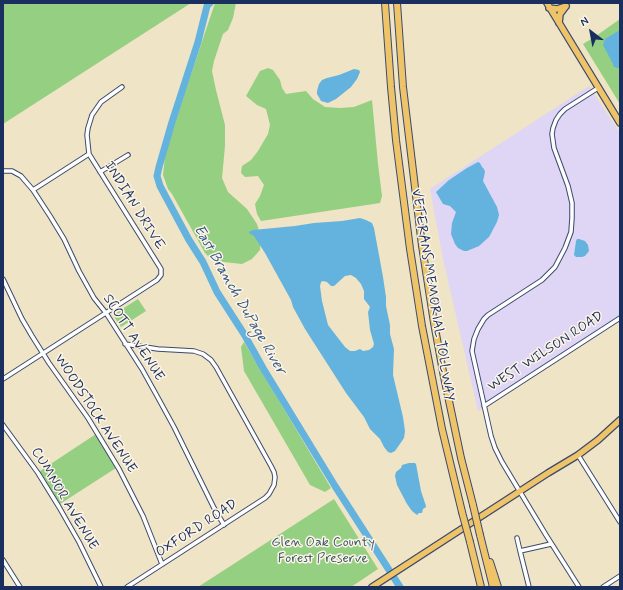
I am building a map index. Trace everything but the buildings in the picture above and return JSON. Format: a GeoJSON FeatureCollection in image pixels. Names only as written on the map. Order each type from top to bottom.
{"type":"FeatureCollection","features":[{"type":"Feature","properties":{"kind":"highway","name":"VETERANS MEMORIAL TOLLWAY"},"geometry":{"type":"LineString","coordinates":[[384,3],[396,140],[410,249],[422,326],[442,429],[481,587]]}},
{"type":"Feature","properties":{"kind":"highway","name":"VETERANS MEMORIAL TOLLWAY"},"geometry":{"type":"LineString","coordinates":[[397,3],[403,87],[422,246],[434,323],[461,458],[493,587]]}},
{"type":"Feature","properties":{"kind":"highway"},"geometry":{"type":"LineString","coordinates":[[481,538],[487,549],[498,587]]}},
{"type":"Feature","properties":{"kind":"highway"},"geometry":{"type":"LineString","coordinates":[[474,558],[477,587]]}},
{"type":"Feature","properties":{"kind":"main road"},"geometry":{"type":"LineString","coordinates":[[548,5],[556,9],[568,4]]}},
{"type":"Feature","properties":{"kind":"main road"},"geometry":{"type":"LineString","coordinates":[[559,23],[558,19],[560,14],[568,4]]}},
{"type":"Feature","properties":{"kind":"main road"},"geometry":{"type":"LineString","coordinates":[[548,5],[620,123]]}},
{"type":"Feature","properties":{"kind":"main road"},"geometry":{"type":"LineString","coordinates":[[372,587],[578,455],[598,440],[620,420]]}},
{"type":"Feature","properties":{"kind":"street"},"geometry":{"type":"LineString","coordinates":[[33,190],[89,154],[87,135],[92,115],[101,102],[122,87]]}},
{"type":"Feature","properties":{"kind":"street"},"geometry":{"type":"LineString","coordinates":[[579,587],[551,544],[495,448],[484,406],[472,346],[478,329],[484,319],[542,280],[554,267],[562,254],[571,232],[571,196],[553,145],[553,128],[556,120],[565,109],[598,88]]}},
{"type":"Feature","properties":{"kind":"street","name":"INDIAN DRIVE"},"geometry":{"type":"LineString","coordinates":[[89,154],[161,269],[161,275],[157,280],[106,313]]}},
{"type":"Feature","properties":{"kind":"street"},"geometry":{"type":"LineString","coordinates":[[100,172],[128,154]]}},
{"type":"Feature","properties":{"kind":"street","name":"SCOTT AVENUE"},"geometry":{"type":"LineString","coordinates":[[3,171],[12,171],[21,176],[33,190],[50,216],[64,239],[94,298],[106,313],[142,369],[164,408],[204,489],[224,525]]}},
{"type":"Feature","properties":{"kind":"street","name":"WOODSTOCK AVENUE"},"geometry":{"type":"LineString","coordinates":[[3,279],[22,319],[32,336],[88,418],[119,469],[143,516],[162,564]]}},
{"type":"Feature","properties":{"kind":"street"},"geometry":{"type":"LineString","coordinates":[[3,379],[106,313]]}},
{"type":"Feature","properties":{"kind":"street","name":"WEST WILSON ROAD"},"geometry":{"type":"LineString","coordinates":[[484,406],[620,318]]}},
{"type":"Feature","properties":{"kind":"street","name":"OXFORD ROAD"},"geometry":{"type":"LineString","coordinates":[[126,344],[158,349],[194,351],[203,354],[211,360],[271,466],[275,477],[274,485],[265,498],[127,587]]}},
{"type":"Feature","properties":{"kind":"street","name":"CUMNOR AVENUE"},"geometry":{"type":"LineString","coordinates":[[3,425],[38,474],[59,507],[102,587]]}},
{"type":"Feature","properties":{"kind":"street"},"geometry":{"type":"LineString","coordinates":[[578,455],[620,522]]}},
{"type":"Feature","properties":{"kind":"street"},"geometry":{"type":"LineString","coordinates":[[616,515],[620,512]]}},
{"type":"Feature","properties":{"kind":"street"},"geometry":{"type":"LineString","coordinates":[[517,538],[528,587]]}},
{"type":"Feature","properties":{"kind":"street"},"geometry":{"type":"LineString","coordinates":[[520,551],[551,544]]}},
{"type":"Feature","properties":{"kind":"street"},"geometry":{"type":"LineString","coordinates":[[3,560],[20,587]]}},
{"type":"Feature","properties":{"kind":"street"},"geometry":{"type":"LineString","coordinates":[[603,587],[620,576]]}},
{"type":"Feature","properties":{"kind":"shaded area"},"geometry":{"type":"Polygon","coordinates":[[[589,86],[620,133],[620,320],[478,411],[443,259],[430,189],[589,86]]]}},
{"type":"Feature","properties":{"kind":"green space"},"geometry":{"type":"Polygon","coordinates":[[[3,3],[191,3],[3,124],[3,3]]]}},
{"type":"Feature","properties":{"kind":"green space"},"geometry":{"type":"Polygon","coordinates":[[[215,3],[236,3],[233,18],[228,30],[223,34],[212,71],[225,125],[222,178],[228,192],[247,209],[257,224],[261,238],[260,250],[252,259],[242,264],[211,259],[205,253],[168,189],[163,175],[165,156],[171,134],[215,3]]]}},
{"type":"Feature","properties":{"kind":"green space"},"geometry":{"type":"Polygon","coordinates":[[[620,19],[620,104],[583,44],[620,19]]]}},
{"type":"Feature","properties":{"kind":"green space"},"geometry":{"type":"Polygon","coordinates":[[[268,68],[273,70],[280,80],[282,88],[286,94],[306,91],[313,99],[325,107],[354,107],[372,100],[382,196],[380,203],[261,221],[257,214],[255,204],[264,185],[258,176],[245,177],[241,173],[242,166],[251,160],[268,134],[270,125],[266,109],[257,105],[246,96],[260,71],[268,68]]]}},
{"type":"Feature","properties":{"kind":"green space"},"geometry":{"type":"Polygon","coordinates":[[[138,299],[146,311],[121,327],[113,315],[138,299]]]}},
{"type":"Feature","properties":{"kind":"green space"},"geometry":{"type":"Polygon","coordinates":[[[244,342],[331,488],[325,492],[310,485],[244,371],[241,347],[244,342]]]}},
{"type":"Feature","properties":{"kind":"green space"},"geometry":{"type":"Polygon","coordinates":[[[96,434],[116,468],[60,504],[40,471],[96,434]]]}},
{"type":"Feature","properties":{"kind":"green space","name":"Glen Oak County Forest Preserve"},"geometry":{"type":"Polygon","coordinates":[[[334,499],[378,569],[351,587],[198,587],[334,499]]]}},
{"type":"Feature","properties":{"kind":"water"},"geometry":{"type":"Polygon","coordinates":[[[620,30],[620,68],[618,68],[614,67],[603,45],[605,39],[620,30]]]}},
{"type":"Feature","properties":{"kind":"water"},"geometry":{"type":"Polygon","coordinates":[[[354,69],[359,70],[360,72],[351,87],[336,99],[328,103],[321,101],[317,91],[322,80],[354,69]]]}},
{"type":"Feature","properties":{"kind":"water"},"geometry":{"type":"Polygon","coordinates":[[[478,162],[484,169],[485,172],[483,181],[497,207],[499,215],[489,237],[479,246],[464,251],[458,248],[451,234],[452,223],[456,212],[450,206],[443,204],[436,192],[449,180],[478,162]]]}},
{"type":"Feature","properties":{"kind":"water"},"geometry":{"type":"Polygon","coordinates":[[[360,218],[372,223],[374,228],[383,277],[390,334],[394,349],[393,375],[405,431],[404,438],[395,451],[391,453],[388,452],[380,439],[370,429],[364,417],[346,393],[305,329],[265,253],[254,236],[249,233],[253,230],[360,218]],[[351,275],[345,276],[334,286],[331,286],[327,282],[323,281],[321,282],[320,286],[328,325],[345,347],[350,351],[360,349],[363,351],[369,350],[374,344],[370,330],[368,312],[370,307],[364,299],[364,291],[356,278],[351,275]]]}},
{"type":"Feature","properties":{"kind":"water"},"geometry":{"type":"Polygon","coordinates":[[[577,239],[585,241],[588,245],[589,251],[585,256],[576,257],[574,255],[577,239]]]}},
{"type":"Feature","properties":{"kind":"water"},"geometry":{"type":"Polygon","coordinates":[[[409,463],[416,464],[421,491],[426,506],[422,513],[417,515],[407,504],[397,485],[395,476],[396,472],[402,465],[409,463]]]}},
{"type":"Feature","properties":{"kind":"waterway","name":"East Branch DuPage River"},"geometry":{"type":"LineString","coordinates":[[210,3],[207,6],[198,42],[159,167],[157,176],[160,186],[189,240],[203,262],[217,292],[244,334],[335,486],[400,587]]}}]}
